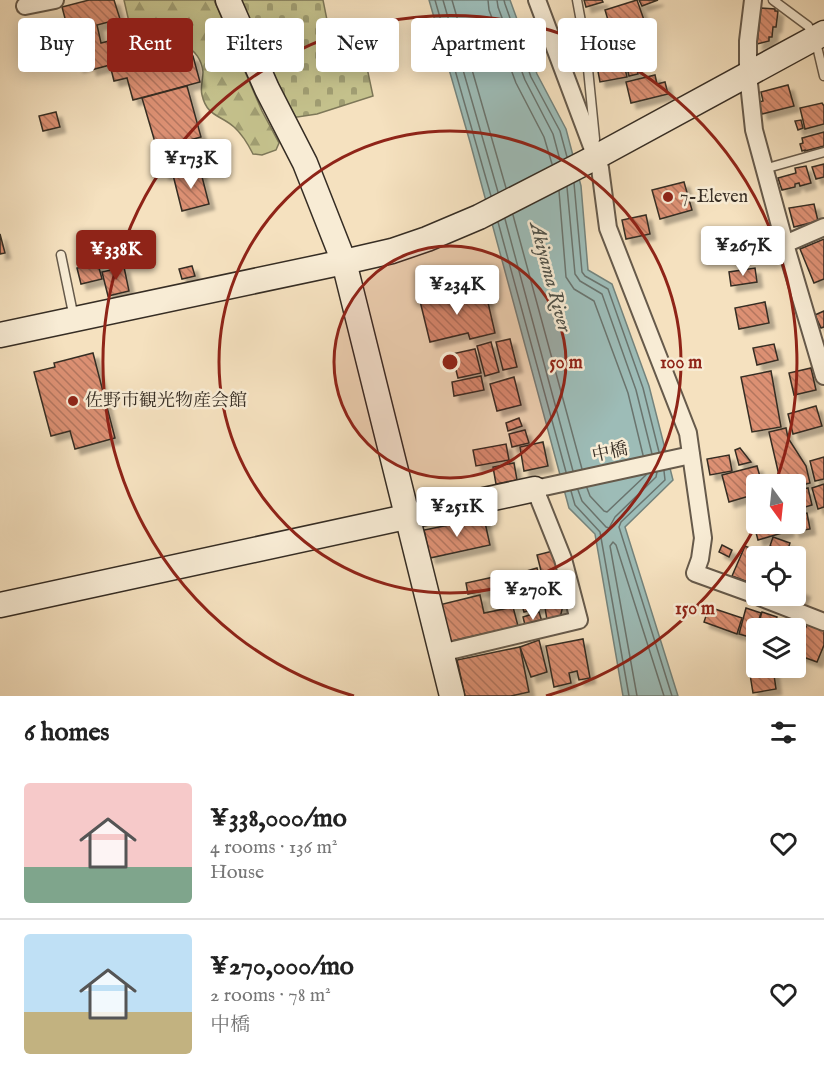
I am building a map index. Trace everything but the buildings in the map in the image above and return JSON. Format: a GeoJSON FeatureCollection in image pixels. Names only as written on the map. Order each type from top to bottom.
{"type":"FeatureCollection","features":[{"type":"Feature","properties":{"kind":"street"},"geometry":{"type":"LineString","coordinates":[[25,6],[55,0]]}},
{"type":"Feature","properties":{"kind":"street"},"geometry":{"type":"LineString","coordinates":[[228,0],[267,89],[304,164],[344,262],[452,696]]}},
{"type":"Feature","properties":{"kind":"street"},"geometry":{"type":"LineString","coordinates":[[537,0],[592,159],[600,168],[608,228],[688,433],[686,457],[703,538],[695,573],[746,591]]}},
{"type":"Feature","properties":{"kind":"street"},"geometry":{"type":"LineString","coordinates":[[753,0],[748,41],[748,74],[754,130],[824,375]]}},
{"type":"Feature","properties":{"kind":"street"},"geometry":{"type":"LineString","coordinates":[[0,335],[344,262],[392,251],[427,239],[479,217],[592,159],[819,36]]}},
{"type":"Feature","properties":{"kind":"street"},"geometry":{"type":"LineString","coordinates":[[785,244],[824,227]]}},
{"type":"Feature","properties":{"kind":"street","name":"中橋"},"geometry":{"type":"LineString","coordinates":[[542,488],[686,457]]}},
{"type":"Feature","properties":{"kind":"street"},"geometry":{"type":"LineString","coordinates":[[0,605],[542,488],[579,620],[441,653]]}},
{"type":"Feature","properties":{"kind":"street"},"geometry":{"type":"LineString","coordinates":[[784,606],[824,622]]}},
{"type":"Feature","properties":{"kind":"lane"},"geometry":{"type":"LineString","coordinates":[[577,0],[586,49],[592,159]]}},
{"type":"Feature","properties":{"kind":"lane"},"geometry":{"type":"LineString","coordinates":[[773,0],[819,36],[824,76]]}},
{"type":"Feature","properties":{"kind":"lane"},"geometry":{"type":"LineString","coordinates":[[764,169],[824,152]]}},
{"type":"Feature","properties":{"kind":"lane"},"geometry":{"type":"LineString","coordinates":[[61,255],[74,319]]}},
{"type":"Feature","properties":{"kind":"green space"},"geometry":{"type":"Polygon","coordinates":[[[124,0],[214,0],[222,18],[205,18],[205,72],[245,72],[279,143],[276,150],[262,155],[253,154],[237,130],[207,108],[201,92],[203,72],[193,51],[193,18],[128,18],[124,0]]]}},
{"type":"Feature","properties":{"kind":"green space"},"geometry":{"type":"Polygon","coordinates":[[[238,0],[323,0],[327,18],[316,18],[316,72],[368,72],[373,96],[317,114],[291,118],[270,72],[304,72],[304,18],[246,18],[238,0]]]}},
{"type":"Feature","properties":{"kind":"water"},"geometry":{"type":"Polygon","coordinates":[[[429,0],[510,0],[517,18],[434,18],[429,0]]]}},
{"type":"Feature","properties":{"kind":"water","name":"Akiyama River"},"geometry":{"type":"Polygon","coordinates":[[[450,72],[536,72],[566,129],[581,186],[588,270],[612,284],[649,386],[673,480],[625,527],[678,696],[623,696],[595,534],[569,508],[450,72]]]}},
{"type":"Feature","properties":{"kind":"place","name":"7-Eleven"},"geometry":{"type":"Point","coordinates":[668,197]}},
{"type":"Feature","properties":{"kind":"place","name":"佐野市観光物産会館"},"geometry":{"type":"Point","coordinates":[73,401]}}]}
